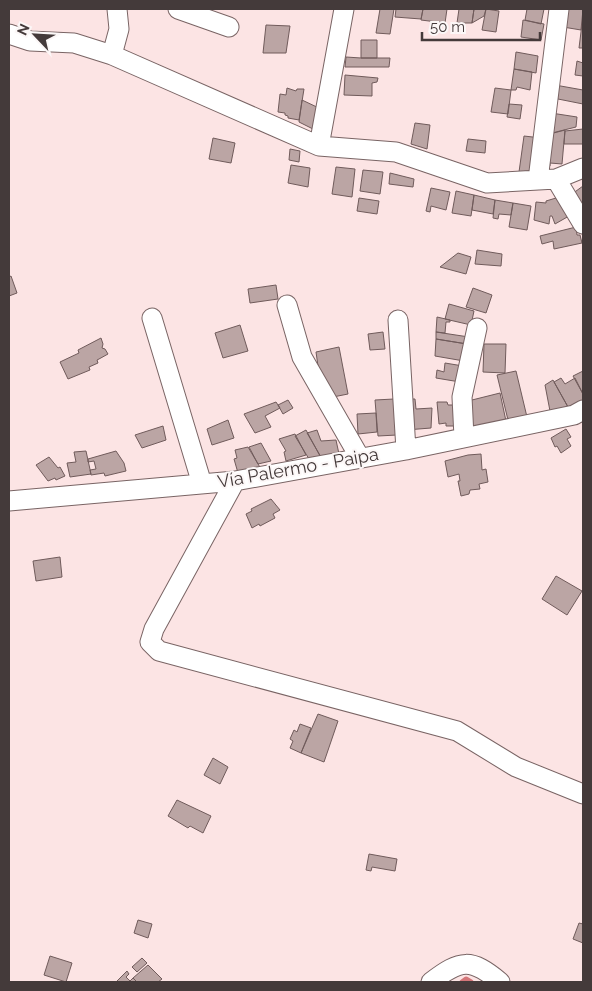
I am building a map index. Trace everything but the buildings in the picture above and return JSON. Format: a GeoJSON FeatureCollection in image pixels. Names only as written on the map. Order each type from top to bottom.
{"type":"FeatureCollection","features":[{"type":"Feature","properties":{"kind":"street"},"geometry":{"type":"LineString","coordinates":[[112,55],[119,29],[117,9]]}},
{"type":"Feature","properties":{"kind":"street"},"geometry":{"type":"LineString","coordinates":[[178,9],[229,26]]}},
{"type":"Feature","properties":{"kind":"street"},"geometry":{"type":"LineString","coordinates":[[319,146],[344,9]]}},
{"type":"Feature","properties":{"kind":"street"},"geometry":{"type":"LineString","coordinates":[[559,9],[547,180],[583,224]]}},
{"type":"Feature","properties":{"kind":"street"},"geometry":{"type":"LineString","coordinates":[[9,34],[30,41],[74,43],[112,55],[319,146],[396,152],[487,183],[547,180],[583,168]]}},
{"type":"Feature","properties":{"kind":"street"},"geometry":{"type":"LineString","coordinates":[[287,306],[302,357],[360,458]]}},
{"type":"Feature","properties":{"kind":"street"},"geometry":{"type":"LineString","coordinates":[[152,318],[202,484]]}},
{"type":"Feature","properties":{"kind":"street"},"geometry":{"type":"LineString","coordinates":[[398,320],[406,450]]}},
{"type":"Feature","properties":{"kind":"street"},"geometry":{"type":"LineString","coordinates":[[464,437],[462,397],[476,328]]}},
{"type":"Feature","properties":{"kind":"street","name":"Vía Palermo - Paipa"},"geometry":{"type":"LineString","coordinates":[[9,500],[235,482],[406,450],[574,415],[583,410]]}},
{"type":"Feature","properties":{"kind":"street"},"geometry":{"type":"LineString","coordinates":[[235,482],[154,629],[150,642],[159,651],[457,731],[516,767],[583,794]]}},
{"type":"Feature","properties":{"kind":"street"},"geometry":{"type":"LineString","coordinates":[[431,982],[444,972],[460,965],[476,965],[500,982]]}},
{"type":"Feature","properties":{"kind":"waterway"},"geometry":{"type":"LineString","coordinates":[[462,982],[466,979],[471,982]]}}]}
